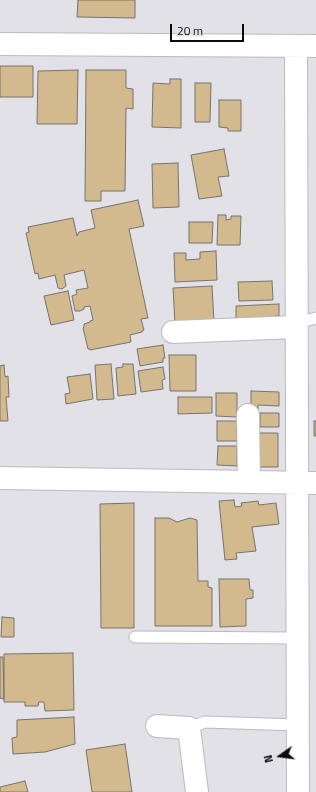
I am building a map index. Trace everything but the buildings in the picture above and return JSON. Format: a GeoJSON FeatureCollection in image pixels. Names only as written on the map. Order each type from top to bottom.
{"type":"FeatureCollection","features":[{"type":"Feature","properties":{"kind":"street"},"geometry":{"type":"LineString","coordinates":[[0,44],[306,46],[303,323],[307,483],[298,638],[298,792]]}},
{"type":"Feature","properties":{"kind":"street"},"geometry":{"type":"LineString","coordinates":[[173,332],[303,323]]}},
{"type":"Feature","properties":{"kind":"street"},"geometry":{"type":"LineString","coordinates":[[248,416],[249,482]]}},
{"type":"Feature","properties":{"kind":"street"},"geometry":{"type":"LineString","coordinates":[[0,478],[307,483]]}},
{"type":"Feature","properties":{"kind":"street"},"geometry":{"type":"LineString","coordinates":[[157,726],[189,728],[197,792]]}},
{"type":"Feature","properties":{"kind":"lane"},"geometry":{"type":"LineString","coordinates":[[135,637],[298,638]]}},
{"type":"Feature","properties":{"kind":"lane"},"geometry":{"type":"LineString","coordinates":[[189,728],[205,722],[298,725]]}}]}
